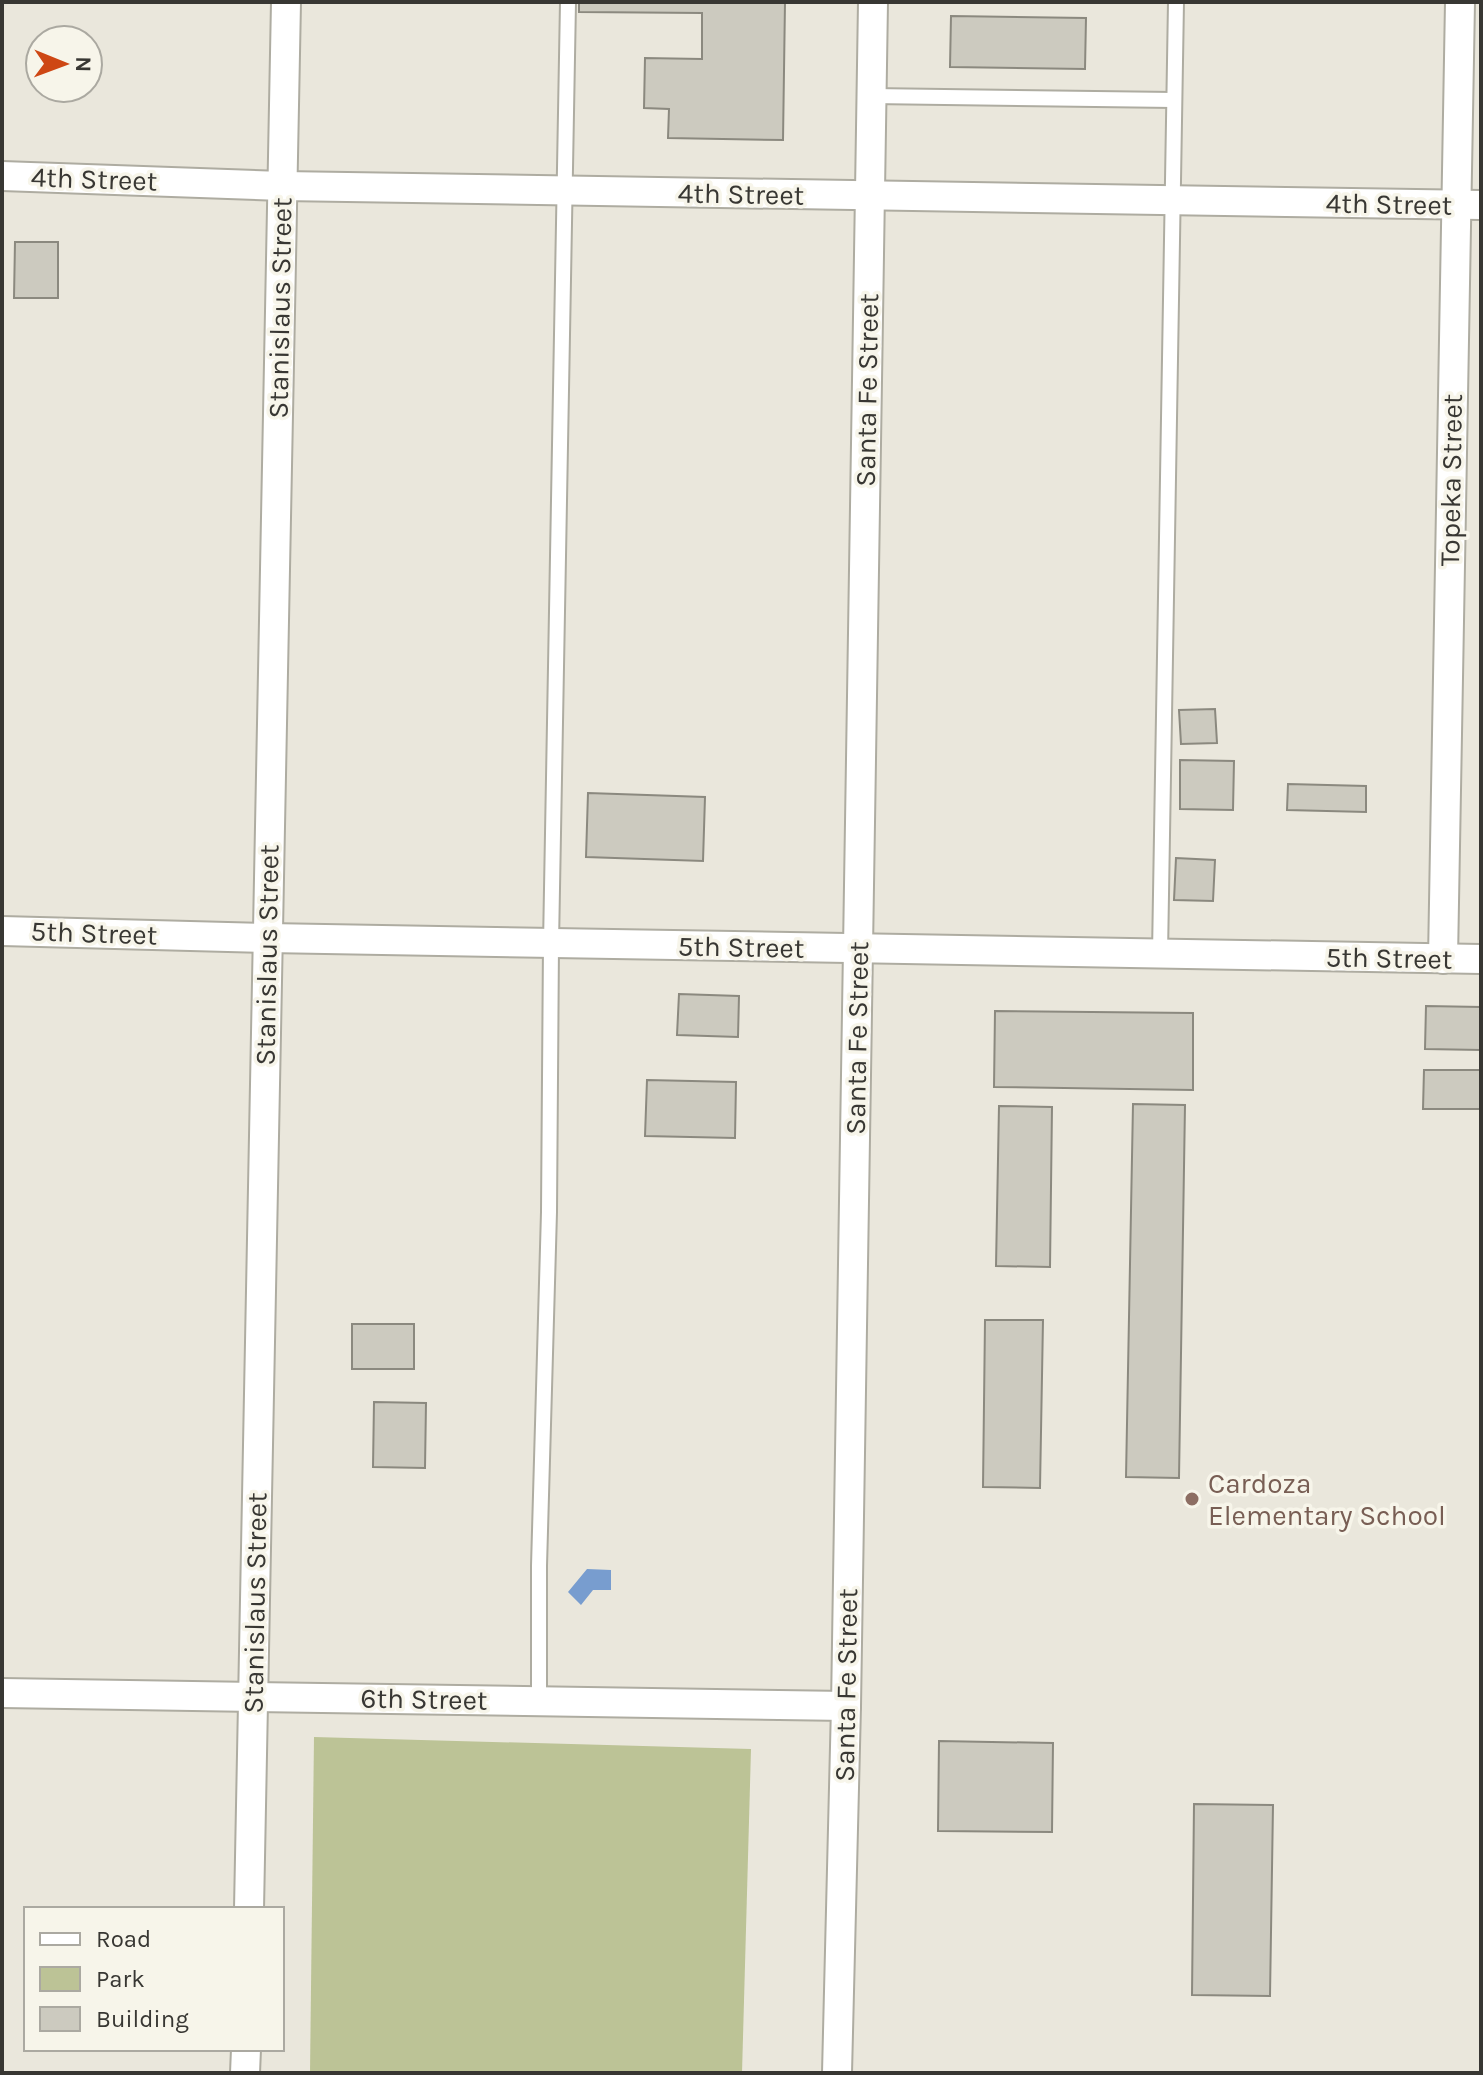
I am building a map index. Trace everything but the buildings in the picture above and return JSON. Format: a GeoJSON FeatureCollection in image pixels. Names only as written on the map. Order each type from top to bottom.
{"type":"FeatureCollection","features":[{"type":"Feature","properties":{"kind":"street","name":"Stanislaus Street"},"geometry":{"type":"LineString","coordinates":[[249,1907],[286,2]]}},
{"type":"Feature","properties":{"kind":"street","name":"Santa Fe Street"},"geometry":{"type":"LineString","coordinates":[[837,2073],[846,1706],[873,2]]}},
{"type":"Feature","properties":{"kind":"street","name":"Topeka Street"},"geometry":{"type":"LineString","coordinates":[[1443,959],[1469,205],[1460,2]]}},
{"type":"Feature","properties":{"kind":"street","name":"4th Street"},"geometry":{"type":"LineString","coordinates":[[2,176],[282,186],[1469,205]]}},
{"type":"Feature","properties":{"kind":"street","name":"5th Street"},"geometry":{"type":"LineString","coordinates":[[2,931],[551,944],[1481,959]]}},
{"type":"Feature","properties":{"kind":"street","name":"6th Street"},"geometry":{"type":"LineString","coordinates":[[2,1693],[846,1706]]}},
{"type":"Feature","properties":{"kind":"street"},"geometry":{"type":"LineString","coordinates":[[245,2073],[246,2051]]}},
{"type":"Feature","properties":{"kind":"lane"},"geometry":{"type":"LineString","coordinates":[[539,1701],[568,2]]}},
{"type":"Feature","properties":{"kind":"lane"},"geometry":{"type":"LineString","coordinates":[[1160,954],[1176,2]]}},
{"type":"Feature","properties":{"kind":"lane"},"geometry":{"type":"LineString","coordinates":[[871,96],[1174,100]]}},
{"type":"Feature","properties":{"kind":"green space"},"geometry":{"type":"Polygon","coordinates":[[[314,1737],[751,1749],[742,2073],[310,2073],[314,1737]]]}},
{"type":"Feature","properties":{"kind":"water"},"geometry":{"type":"Polygon","coordinates":[[[587,1569],[611,1570],[611,1590],[593,1590],[581,1605],[568,1592],[587,1569]]]}},
{"type":"Feature","properties":{"kind":"place","name":"Cardoza Elementary School"},"geometry":{"type":"Point","coordinates":[1192,1499]}}]}
